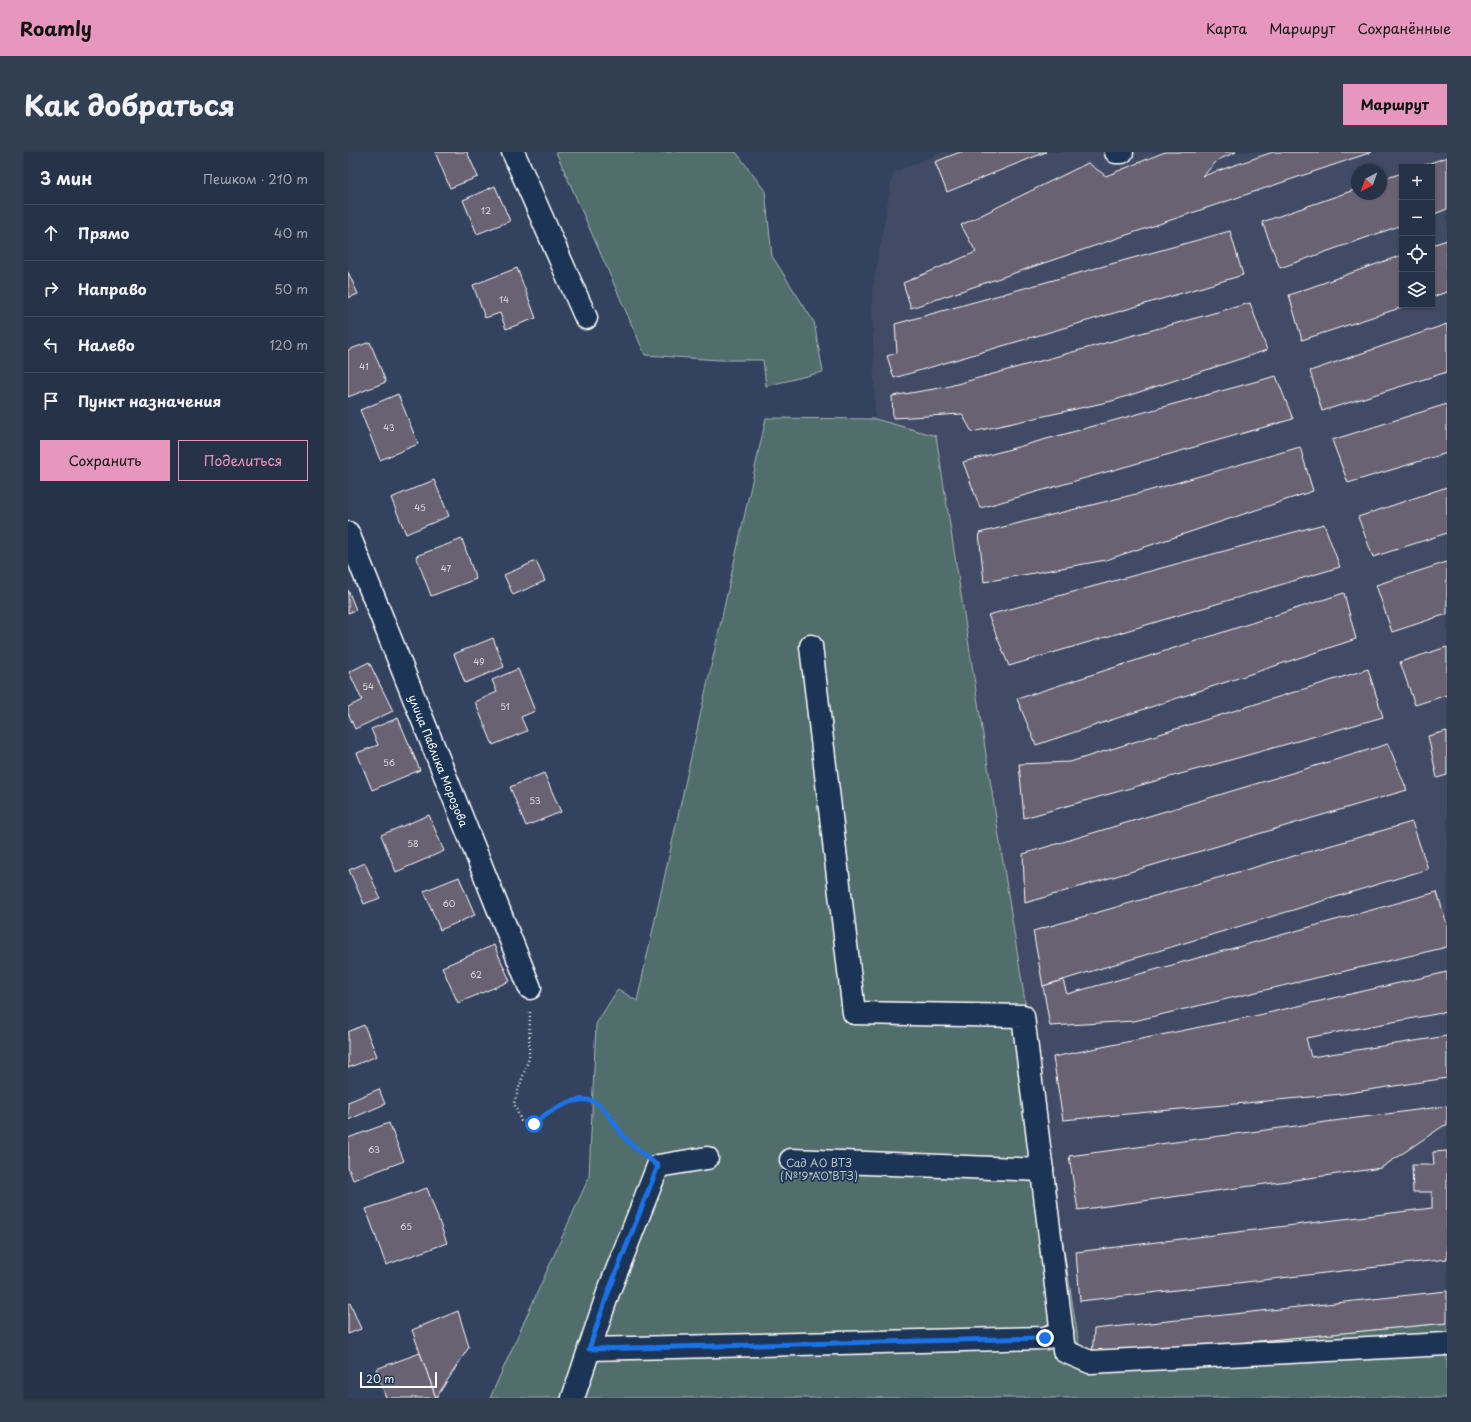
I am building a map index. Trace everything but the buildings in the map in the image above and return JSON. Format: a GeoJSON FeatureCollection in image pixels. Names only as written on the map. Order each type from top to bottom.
{"type":"FeatureCollection","features":[{"type":"Feature","properties":{"kind":"street"},"geometry":{"type":"LineString","coordinates":[[513,152],[586,318]]}},
{"type":"Feature","properties":{"kind":"street","name":"улица Павлика Морозова"},"geometry":{"type":"LineString","coordinates":[[348,533],[530,988]]}},
{"type":"Feature","properties":{"kind":"street"},"geometry":{"type":"LineString","coordinates":[[810,646],[854,1013],[1023,1016],[1064,1352],[1090,1362],[1447,1344]]}},
{"type":"Feature","properties":{"kind":"street"},"geometry":{"type":"LineString","coordinates":[[573,1398],[608,1293],[658,1166],[707,1158]]}},
{"type":"Feature","properties":{"kind":"street"},"geometry":{"type":"LineString","coordinates":[[791,1160],[1042,1170]]}},
{"type":"Feature","properties":{"kind":"street"},"geometry":{"type":"LineString","coordinates":[[589,1349],[1045,1338],[1062,1332]]}},
{"type":"Feature","properties":{"kind":"path"},"geometry":{"type":"LineString","coordinates":[[530,988],[529,1058],[514,1103],[521,1121],[534,1124],[544,1115],[559,1107],[580,1099],[597,1103],[610,1116],[626,1139],[658,1166]]}},
{"type":"Feature","properties":{"kind":"shaded area"},"geometry":{"type":"Polygon","coordinates":[[[943,152],[1447,152],[1447,1323],[1081,1358],[936,436],[875,419],[872,292],[893,173],[943,152]]]}},
{"type":"Feature","properties":{"kind":"green space"},"geometry":{"type":"Polygon","coordinates":[[[556,152],[736,152],[765,191],[772,256],[814,322],[823,372],[766,386],[763,360],[719,360],[645,355],[556,152]]]}},
{"type":"Feature","properties":{"kind":"green space","name":"Сад АО ВТЗ (№ 9 АО ВТЗ)"},"geometry":{"type":"Polygon","coordinates":[[[766,418],[875,419],[936,436],[1081,1358],[1447,1323],[1447,1398],[490,1398],[589,1177],[596,1024],[618,989],[637,1001],[766,418]]]}},
{"type":"Feature","properties":{"kind":"route"},"geometry":{"type":"LineString","coordinates":[[534,1124],[544,1115],[559,1107],[580,1099],[597,1103],[610,1116],[626,1139],[658,1166],[608,1293],[589,1349],[1045,1338]]}}]}
